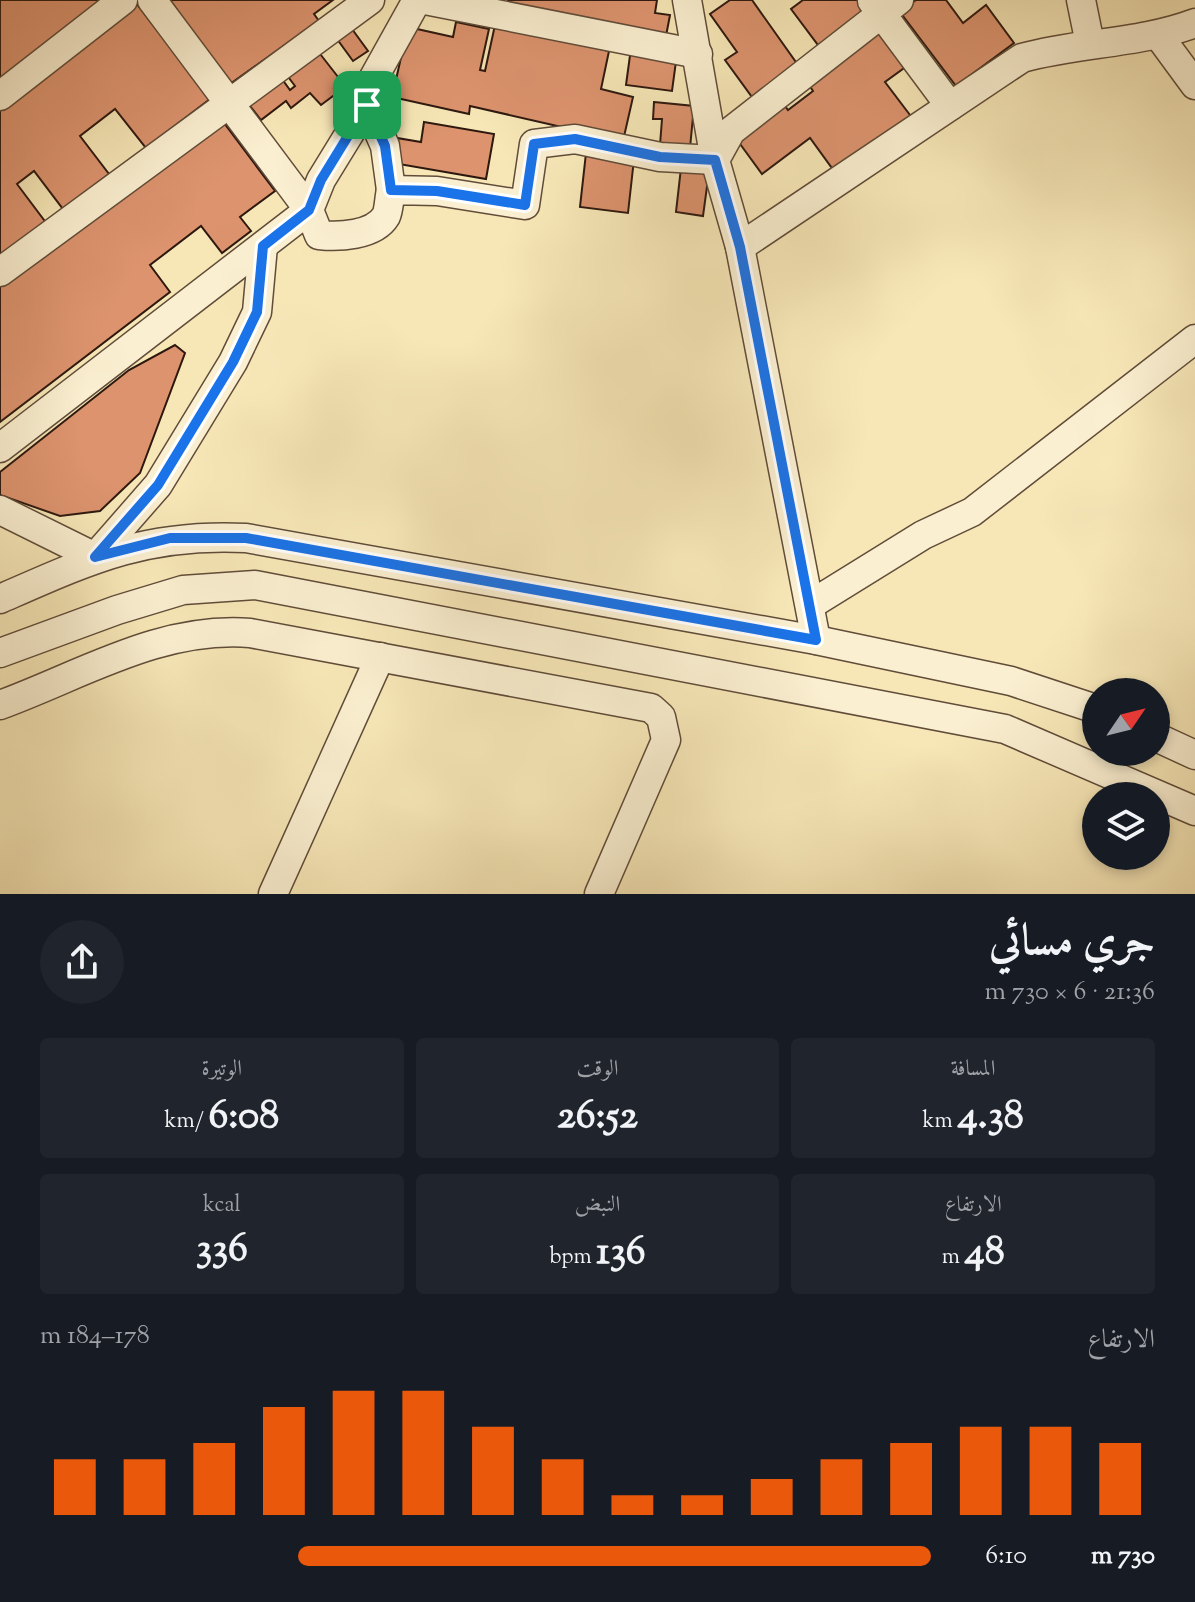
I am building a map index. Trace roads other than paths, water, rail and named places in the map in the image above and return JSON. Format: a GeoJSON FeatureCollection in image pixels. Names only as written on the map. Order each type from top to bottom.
{"type":"FeatureCollection","features":[{"type":"Feature","properties":{"kind":"street"},"geometry":{"type":"LineString","coordinates":[[0,96],[123,0]]}},
{"type":"Feature","properties":{"kind":"street"},"geometry":{"type":"LineString","coordinates":[[152,0],[309,210],[319,235],[334,237],[371,229],[386,216],[391,190],[385,146],[367,105]]}},
{"type":"Feature","properties":{"kind":"street"},"geometry":{"type":"LineString","coordinates":[[0,272],[361,6],[411,0]]}},
{"type":"Feature","properties":{"kind":"street"},"geometry":{"type":"LineString","coordinates":[[0,448],[309,210],[321,180],[367,105],[373,79],[417,0]]}},
{"type":"Feature","properties":{"kind":"street"},"geometry":{"type":"LineString","coordinates":[[425,0],[698,54]]}},
{"type":"Feature","properties":{"kind":"street"},"geometry":{"type":"LineString","coordinates":[[1081,0],[1090,44]]}},
{"type":"Feature","properties":{"kind":"street"},"geometry":{"type":"LineString","coordinates":[[715,160],[731,131],[884,4],[950,106]]}},
{"type":"Feature","properties":{"kind":"street"},"geometry":{"type":"LineString","coordinates":[[694,5],[698,54],[715,160],[740,247],[816,640]]}},
{"type":"Feature","properties":{"kind":"street"},"geometry":{"type":"LineString","coordinates":[[740,247],[1022,58],[1090,44],[1159,36],[1195,23]]}},
{"type":"Feature","properties":{"kind":"street"},"geometry":{"type":"LineString","coordinates":[[1159,36],[1195,85]]}},
{"type":"Feature","properties":{"kind":"street"},"geometry":{"type":"LineString","coordinates":[[391,190],[437,191],[525,205],[534,144],[575,139],[660,157],[715,160]]}},
{"type":"Feature","properties":{"kind":"street"},"geometry":{"type":"LineString","coordinates":[[95,557],[158,485],[233,362],[257,312],[263,246]]}},
{"type":"Feature","properties":{"kind":"street"},"geometry":{"type":"LineString","coordinates":[[810,605],[923,535],[972,512],[1195,339]]}},
{"type":"Feature","properties":{"kind":"street"},"geometry":{"type":"LineString","coordinates":[[0,510],[95,557]]}},
{"type":"Feature","properties":{"kind":"street"},"geometry":{"type":"LineString","coordinates":[[0,599],[95,557],[170,538],[246,538],[816,640],[1011,681],[1082,704]]}},
{"type":"Feature","properties":{"kind":"street"},"geometry":{"type":"LineString","coordinates":[[0,653],[117,610],[183,590],[255,585],[1005,729],[1195,811]]}},
{"type":"Feature","properties":{"kind":"street"},"geometry":{"type":"LineString","coordinates":[[0,705],[154,642],[190,634],[250,633],[651,708],[661,717],[666,740],[599,894]]}},
{"type":"Feature","properties":{"kind":"street"},"geometry":{"type":"LineString","coordinates":[[276,893],[380,657]]}},
{"type":"Feature","properties":{"kind":"street"},"geometry":{"type":"LineString","coordinates":[[1170,743],[1195,755]]}}]}
